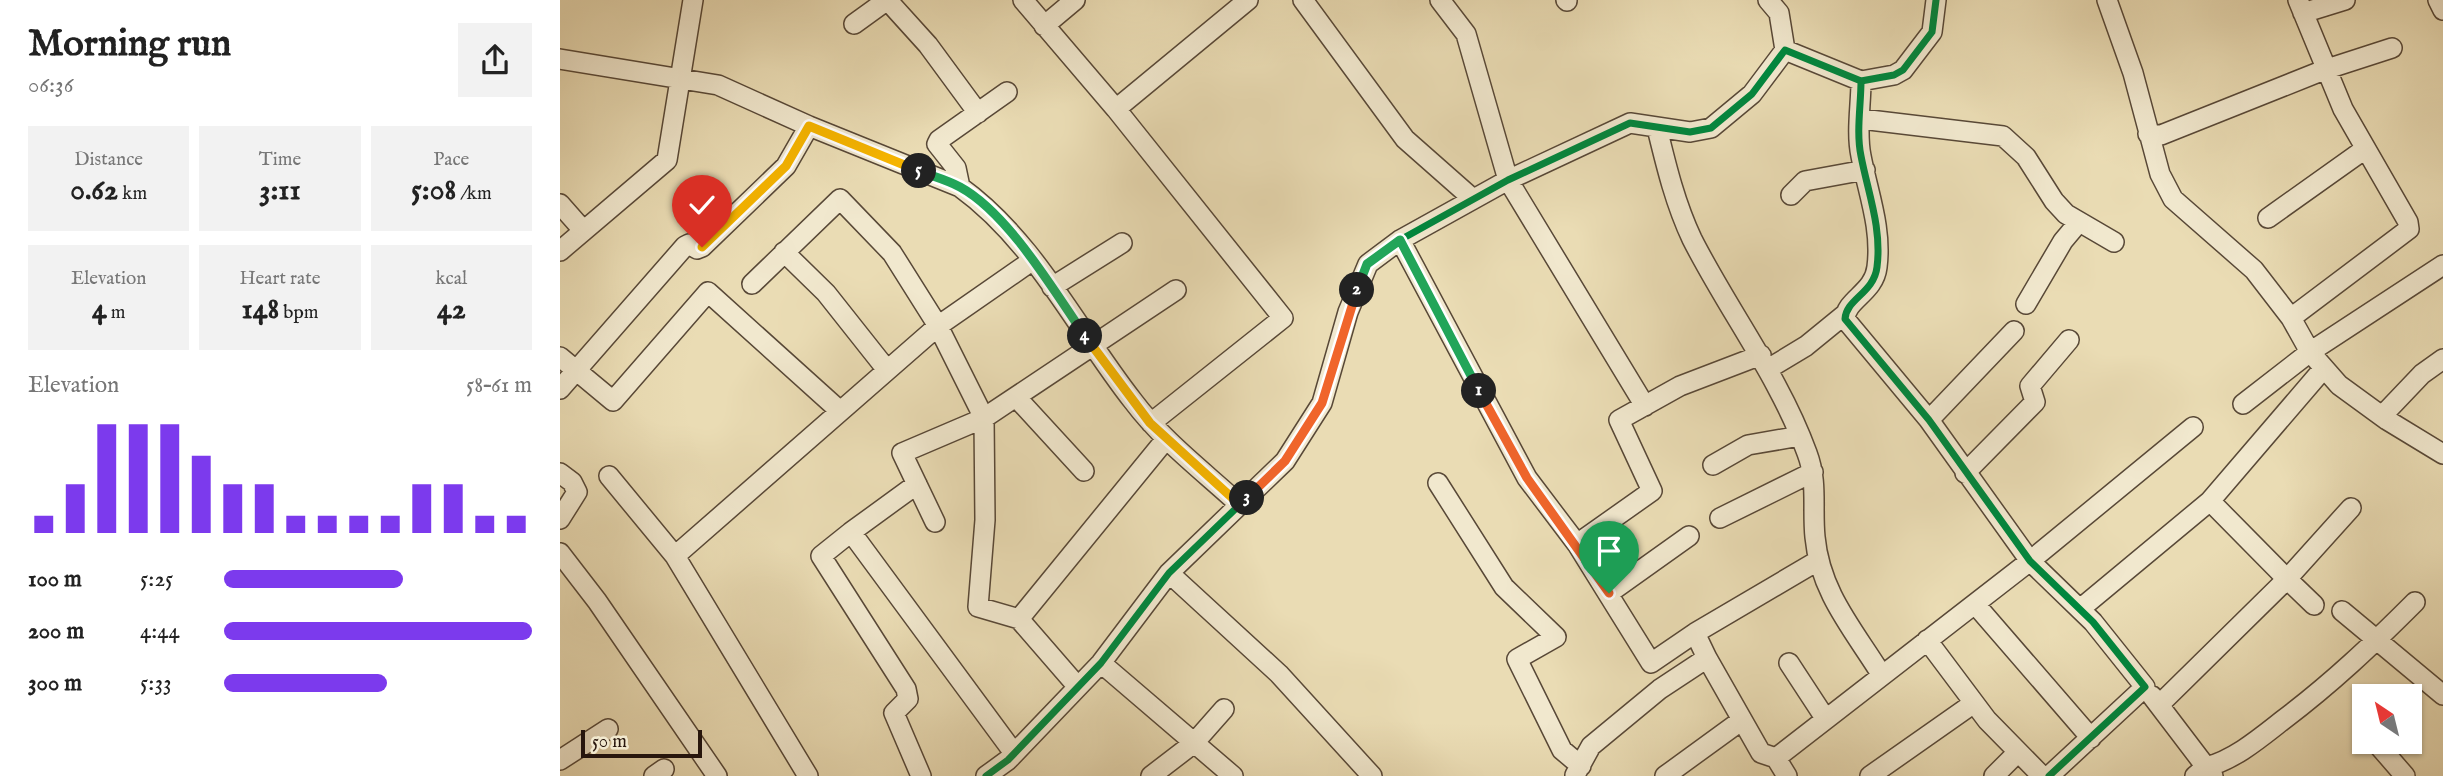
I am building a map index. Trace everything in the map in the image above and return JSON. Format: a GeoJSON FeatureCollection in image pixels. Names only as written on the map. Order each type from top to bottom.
{"type":"FeatureCollection","features":[{"type":"Feature","properties":{"kind":"street"},"geometry":{"type":"LineString","coordinates":[[560,251],[582,229],[667,160],[693,0]]}},
{"type":"Feature","properties":{"kind":"street"},"geometry":{"type":"LineString","coordinates":[[1023,0],[1116,109],[1283,318],[1150,423]]}},
{"type":"Feature","properties":{"kind":"street"},"geometry":{"type":"LineString","coordinates":[[1044,26],[1075,0]]}},
{"type":"Feature","properties":{"kind":"street"},"geometry":{"type":"LineString","coordinates":[[1116,109],[1248,0]]}},
{"type":"Feature","properties":{"kind":"street"},"geometry":{"type":"LineString","coordinates":[[1303,0],[1405,139],[1473,199]]}},
{"type":"Feature","properties":{"kind":"street"},"geometry":{"type":"LineString","coordinates":[[1440,0],[1466,34],[1508,180],[1645,406]]}},
{"type":"Feature","properties":{"kind":"street"},"geometry":{"type":"LineString","coordinates":[[986,776],[1014,753],[1101,663],[1169,573],[1285,461],[1322,403],[1348,312],[1367,264],[1400,240],[1508,180],[1630,123],[1690,132],[1711,128],[1752,94],[1785,50],[1779,13],[1768,0]]}},
{"type":"Feature","properties":{"kind":"street"},"geometry":{"type":"LineString","coordinates":[[1785,50],[1861,81],[1883,78],[1903,70],[1932,32],[1936,0]]}},
{"type":"Feature","properties":{"kind":"street"},"geometry":{"type":"LineString","coordinates":[[2107,0],[2133,74],[2160,174],[2173,199],[2254,270],[2291,318],[2309,352],[2339,385],[2443,454]]}},
{"type":"Feature","properties":{"kind":"street"},"geometry":{"type":"LineString","coordinates":[[2291,318],[2409,229],[2408,222],[2365,149],[2324,70],[2301,7],[2345,0]]}},
{"type":"Feature","properties":{"kind":"street"},"geometry":{"type":"LineString","coordinates":[[2438,0],[2443,10]]}},
{"type":"Feature","properties":{"kind":"street"},"geometry":{"type":"LineString","coordinates":[[854,24],[883,3],[890,3],[928,45],[978,113]]}},
{"type":"Feature","properties":{"kind":"street"},"geometry":{"type":"LineString","coordinates":[[2148,134],[2161,135],[2324,70],[2392,48]]}},
{"type":"Feature","properties":{"kind":"street"},"geometry":{"type":"LineString","coordinates":[[560,59],[718,85],[809,126],[960,187],[979,201],[1033,260],[1092,347],[1150,423],[1240,505]]}},
{"type":"Feature","properties":{"kind":"street"},"geometry":{"type":"LineString","coordinates":[[1577,544],[1652,491],[1619,420],[1680,386],[1765,362],[1805,346],[1844,315],[1875,282],[1878,265],[1874,208],[1860,153],[1861,81]]}},
{"type":"Feature","properties":{"kind":"street"},"geometry":{"type":"LineString","coordinates":[[960,187],[956,168],[937,144],[1007,92]]}},
{"type":"Feature","properties":{"kind":"street"},"geometry":{"type":"LineString","coordinates":[[1861,119],[2003,136],[2026,157],[2054,201],[2079,222],[2114,242]]}},
{"type":"Feature","properties":{"kind":"street"},"geometry":{"type":"LineString","coordinates":[[560,390],[685,246],[690,244],[697,249],[702,247],[786,166],[809,126]]}},
{"type":"Feature","properties":{"kind":"street"},"geometry":{"type":"LineString","coordinates":[[1657,128],[1681,213],[1693,240],[1765,362],[1800,436],[1816,483],[1815,538],[1832,601],[1881,674]]}},
{"type":"Feature","properties":{"kind":"street"},"geometry":{"type":"LineString","coordinates":[[2268,218],[2365,149]]}},
{"type":"Feature","properties":{"kind":"street"},"geometry":{"type":"LineString","coordinates":[[1791,195],[1805,181],[1865,170]]}},
{"type":"Feature","properties":{"kind":"street"},"geometry":{"type":"LineString","coordinates":[[752,284],[836,201],[844,201],[892,253],[938,326],[984,418],[985,520],[978,607],[1019,619],[1078,687]]}},
{"type":"Feature","properties":{"kind":"street"},"geometry":{"type":"LineString","coordinates":[[560,204],[582,229]]}},
{"type":"Feature","properties":{"kind":"street"},"geometry":{"type":"LineString","coordinates":[[2025,304],[2063,241],[2079,222]]}},
{"type":"Feature","properties":{"kind":"street"},"geometry":{"type":"LineString","coordinates":[[1400,240],[1527,478],[1577,544],[1651,663],[1695,633],[1819,560]]}},
{"type":"Feature","properties":{"kind":"street"},"geometry":{"type":"LineString","coordinates":[[1052,287],[1122,243]]}},
{"type":"Feature","properties":{"kind":"street"},"geometry":{"type":"LineString","coordinates":[[784,252],[826,293],[887,370]]}},
{"type":"Feature","properties":{"kind":"street"},"geometry":{"type":"LineString","coordinates":[[675,556],[938,326],[1033,260]]}},
{"type":"Feature","properties":{"kind":"street"},"geometry":{"type":"LineString","coordinates":[[2242,404],[2309,352],[2443,265]]}},
{"type":"Feature","properties":{"kind":"street"},"geometry":{"type":"LineString","coordinates":[[935,522],[902,453],[984,418],[1176,290]]}},
{"type":"Feature","properties":{"kind":"street"},"geometry":{"type":"LineString","coordinates":[[560,357],[614,401],[708,292],[841,411]]}},
{"type":"Feature","properties":{"kind":"street"},"geometry":{"type":"LineString","coordinates":[[1844,315],[1929,420],[2030,561],[2080,609],[2145,687],[2205,773],[2265,734],[2340,677],[2414,601]]}},
{"type":"Feature","properties":{"kind":"street"},"geometry":{"type":"LineString","coordinates":[[1929,420],[2014,331]]}},
{"type":"Feature","properties":{"kind":"street"},"geometry":{"type":"LineString","coordinates":[[1965,473],[2035,402],[2031,386],[2069,340]]}},
{"type":"Feature","properties":{"kind":"street"},"geometry":{"type":"LineString","coordinates":[[2382,416],[2422,374],[2443,359]]}},
{"type":"Feature","properties":{"kind":"street"},"geometry":{"type":"LineString","coordinates":[[2080,609],[2210,501],[2324,368]]}},
{"type":"Feature","properties":{"kind":"street"},"geometry":{"type":"LineString","coordinates":[[1016,397],[1084,471]]}},
{"type":"Feature","properties":{"kind":"street"},"geometry":{"type":"LineString","coordinates":[[1776,758],[2030,561],[2193,427]]}},
{"type":"Feature","properties":{"kind":"street"},"geometry":{"type":"LineString","coordinates":[[1713,465],[1748,445],[1800,436]]}},
{"type":"Feature","properties":{"kind":"street"},"geometry":{"type":"LineString","coordinates":[[1019,619],[1166,439]]}},
{"type":"Feature","properties":{"kind":"street"},"geometry":{"type":"LineString","coordinates":[[1720,518],[1813,472]]}},
{"type":"Feature","properties":{"kind":"street"},"geometry":{"type":"LineString","coordinates":[[560,473],[572,482],[577,492],[560,519]]}},
{"type":"Feature","properties":{"kind":"street"},"geometry":{"type":"LineString","coordinates":[[608,476],[675,556],[808,776]]}},
{"type":"Feature","properties":{"kind":"street"},"geometry":{"type":"LineString","coordinates":[[1438,483],[1504,587],[1556,637],[1517,659],[1562,750],[1578,771],[1591,746],[1660,688],[1707,658]]}},
{"type":"Feature","properties":{"kind":"street"},"geometry":{"type":"LineString","coordinates":[[917,484],[821,555],[906,689],[908,699],[894,713],[921,776]]}},
{"type":"Feature","properties":{"kind":"street"},"geometry":{"type":"LineString","coordinates":[[2210,501],[2314,605]]}},
{"type":"Feature","properties":{"kind":"street"},"geometry":{"type":"LineString","coordinates":[[2159,705],[2287,579],[2351,508]]}},
{"type":"Feature","properties":{"kind":"street"},"geometry":{"type":"LineString","coordinates":[[851,532],[1014,753]]}},
{"type":"Feature","properties":{"kind":"street"},"geometry":{"type":"LineString","coordinates":[[1609,593],[1689,536]]}},
{"type":"Feature","properties":{"kind":"street"},"geometry":{"type":"LineString","coordinates":[[560,553],[597,601],[717,776]]}},
{"type":"Feature","properties":{"kind":"street"},"geometry":{"type":"LineString","coordinates":[[1169,573],[1279,674],[1372,776]]}},
{"type":"Feature","properties":{"kind":"street"},"geometry":{"type":"LineString","coordinates":[[1975,604],[2091,738]]}},
{"type":"Feature","properties":{"kind":"street"},"geometry":{"type":"LineString","coordinates":[[2342,611],[2443,695]]}},
{"type":"Feature","properties":{"kind":"street"},"geometry":{"type":"LineString","coordinates":[[1695,633],[1761,753],[1776,758],[1787,776]]}},
{"type":"Feature","properties":{"kind":"street"},"geometry":{"type":"LineString","coordinates":[[1927,640],[1974,703],[2042,776]]}},
{"type":"Feature","properties":{"kind":"street"},"geometry":{"type":"LineString","coordinates":[[1101,663],[1233,776]]}},
{"type":"Feature","properties":{"kind":"street"},"geometry":{"type":"LineString","coordinates":[[1789,663],[1825,718]]}},
{"type":"Feature","properties":{"kind":"street"},"geometry":{"type":"LineString","coordinates":[[2049,776],[2145,687]]}},
{"type":"Feature","properties":{"kind":"street"},"geometry":{"type":"LineString","coordinates":[[1880,773],[1974,703]]}},
{"type":"Feature","properties":{"kind":"street"},"geometry":{"type":"LineString","coordinates":[[1150,776],[1194,743],[1224,709]]}},
{"type":"Feature","properties":{"kind":"street"},"geometry":{"type":"LineString","coordinates":[[1665,776],[1742,720]]}},
{"type":"Feature","properties":{"kind":"street"},"geometry":{"type":"LineString","coordinates":[[560,760],[608,729]]}},
{"type":"Feature","properties":{"kind":"street"},"geometry":{"type":"LineString","coordinates":[[1994,776],[2018,752]]}},
{"type":"Feature","properties":{"kind":"street"},"geometry":{"type":"LineString","coordinates":[[2386,754],[2405,776]]}},
{"type":"Feature","properties":{"kind":"cycle path"},"geometry":{"type":"LineString","coordinates":[[986,776],[1008,760],[1101,663],[1169,573],[1285,461],[1322,403],[1348,312],[1368,264],[1400,240],[1508,180],[1630,123],[1690,132],[1711,128],[1752,94],[1785,50],[1861,81],[1894,75],[1903,70],[1932,32],[1936,0]]}},
{"type":"Feature","properties":{"kind":"cycle path"},"geometry":{"type":"LineString","coordinates":[[1861,81],[1860,147],[1876,224],[1878,253],[1875,276],[1850,306],[1845,319],[1929,420],[2030,561],[2093,622],[2145,687],[2049,776]]}},
{"type":"Feature","properties":{"kind":"route"},"geometry":{"type":"LineString","coordinates":[[702,247],[786,166],[809,126],[960,187],[1000,222],[1033,260],[1092,347],[1150,423],[1240,505],[1285,461],[1322,403],[1348,312],[1367,264],[1400,240],[1527,478],[1577,544],[1609,593]]}}]}
